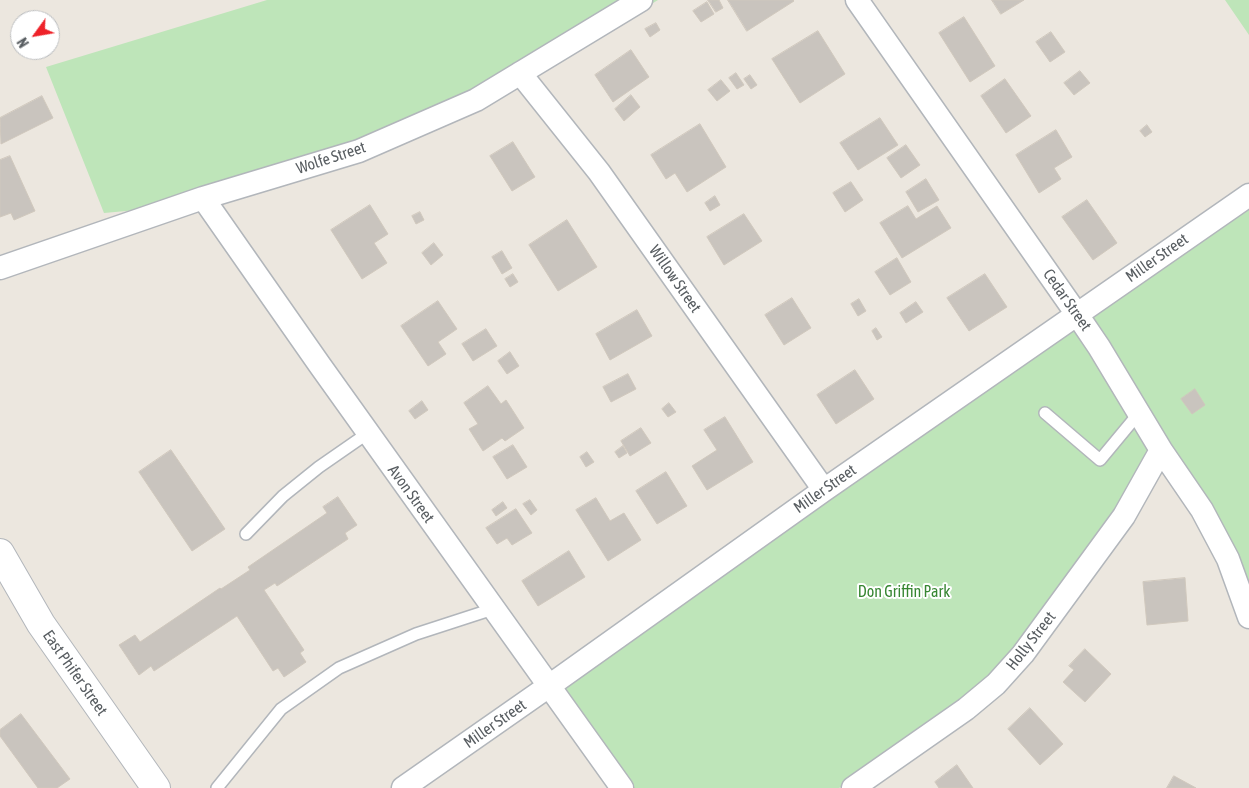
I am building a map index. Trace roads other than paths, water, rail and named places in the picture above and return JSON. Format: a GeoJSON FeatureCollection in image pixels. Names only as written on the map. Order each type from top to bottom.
{"type":"FeatureCollection","features":[{"type":"Feature","properties":{"kind":"street","name":"Wolfe Street"},"geometry":{"type":"LineString","coordinates":[[0,268],[204,198],[359,151],[476,100],[641,0]]}},
{"type":"Feature","properties":{"kind":"street","name":"Cedar Street"},"geometry":{"type":"LineString","coordinates":[[857,0],[1099,347],[1161,450],[1202,510],[1228,560],[1249,617]]}},
{"type":"Feature","properties":{"kind":"street","name":"Willow Street"},"geometry":{"type":"LineString","coordinates":[[520,73],[599,172],[824,490]]}},
{"type":"Feature","properties":{"kind":"street","name":"Miller Street"},"geometry":{"type":"LineString","coordinates":[[403,788],[1076,313],[1249,195]]}},
{"type":"Feature","properties":{"kind":"street","name":"Avon Street"},"geometry":{"type":"LineString","coordinates":[[204,198],[368,433],[622,788]]}},
{"type":"Feature","properties":{"kind":"street","name":"Holly Street"},"geometry":{"type":"LineString","coordinates":[[853,788],[966,709],[996,684],[1023,654],[1124,516],[1161,450]]}},
{"type":"Feature","properties":{"kind":"street","name":"East Phifer Street"},"geometry":{"type":"LineString","coordinates":[[0,554],[41,624],[156,788]]}},
{"type":"Feature","properties":{"kind":"lane"},"geometry":{"type":"LineString","coordinates":[[1045,414],[1100,460],[1138,413]]}},
{"type":"Feature","properties":{"kind":"lane"},"geometry":{"type":"LineString","coordinates":[[246,534],[283,496],[319,467],[368,433]]}},
{"type":"Feature","properties":{"kind":"lane"},"geometry":{"type":"LineString","coordinates":[[217,788],[281,709],[339,668],[416,634],[493,609]]}},
{"type":"Feature","properties":{"kind":"park label","name":"Don Griffin Park"},"geometry":{"type":"Point","coordinates":[904,592]}}]}
